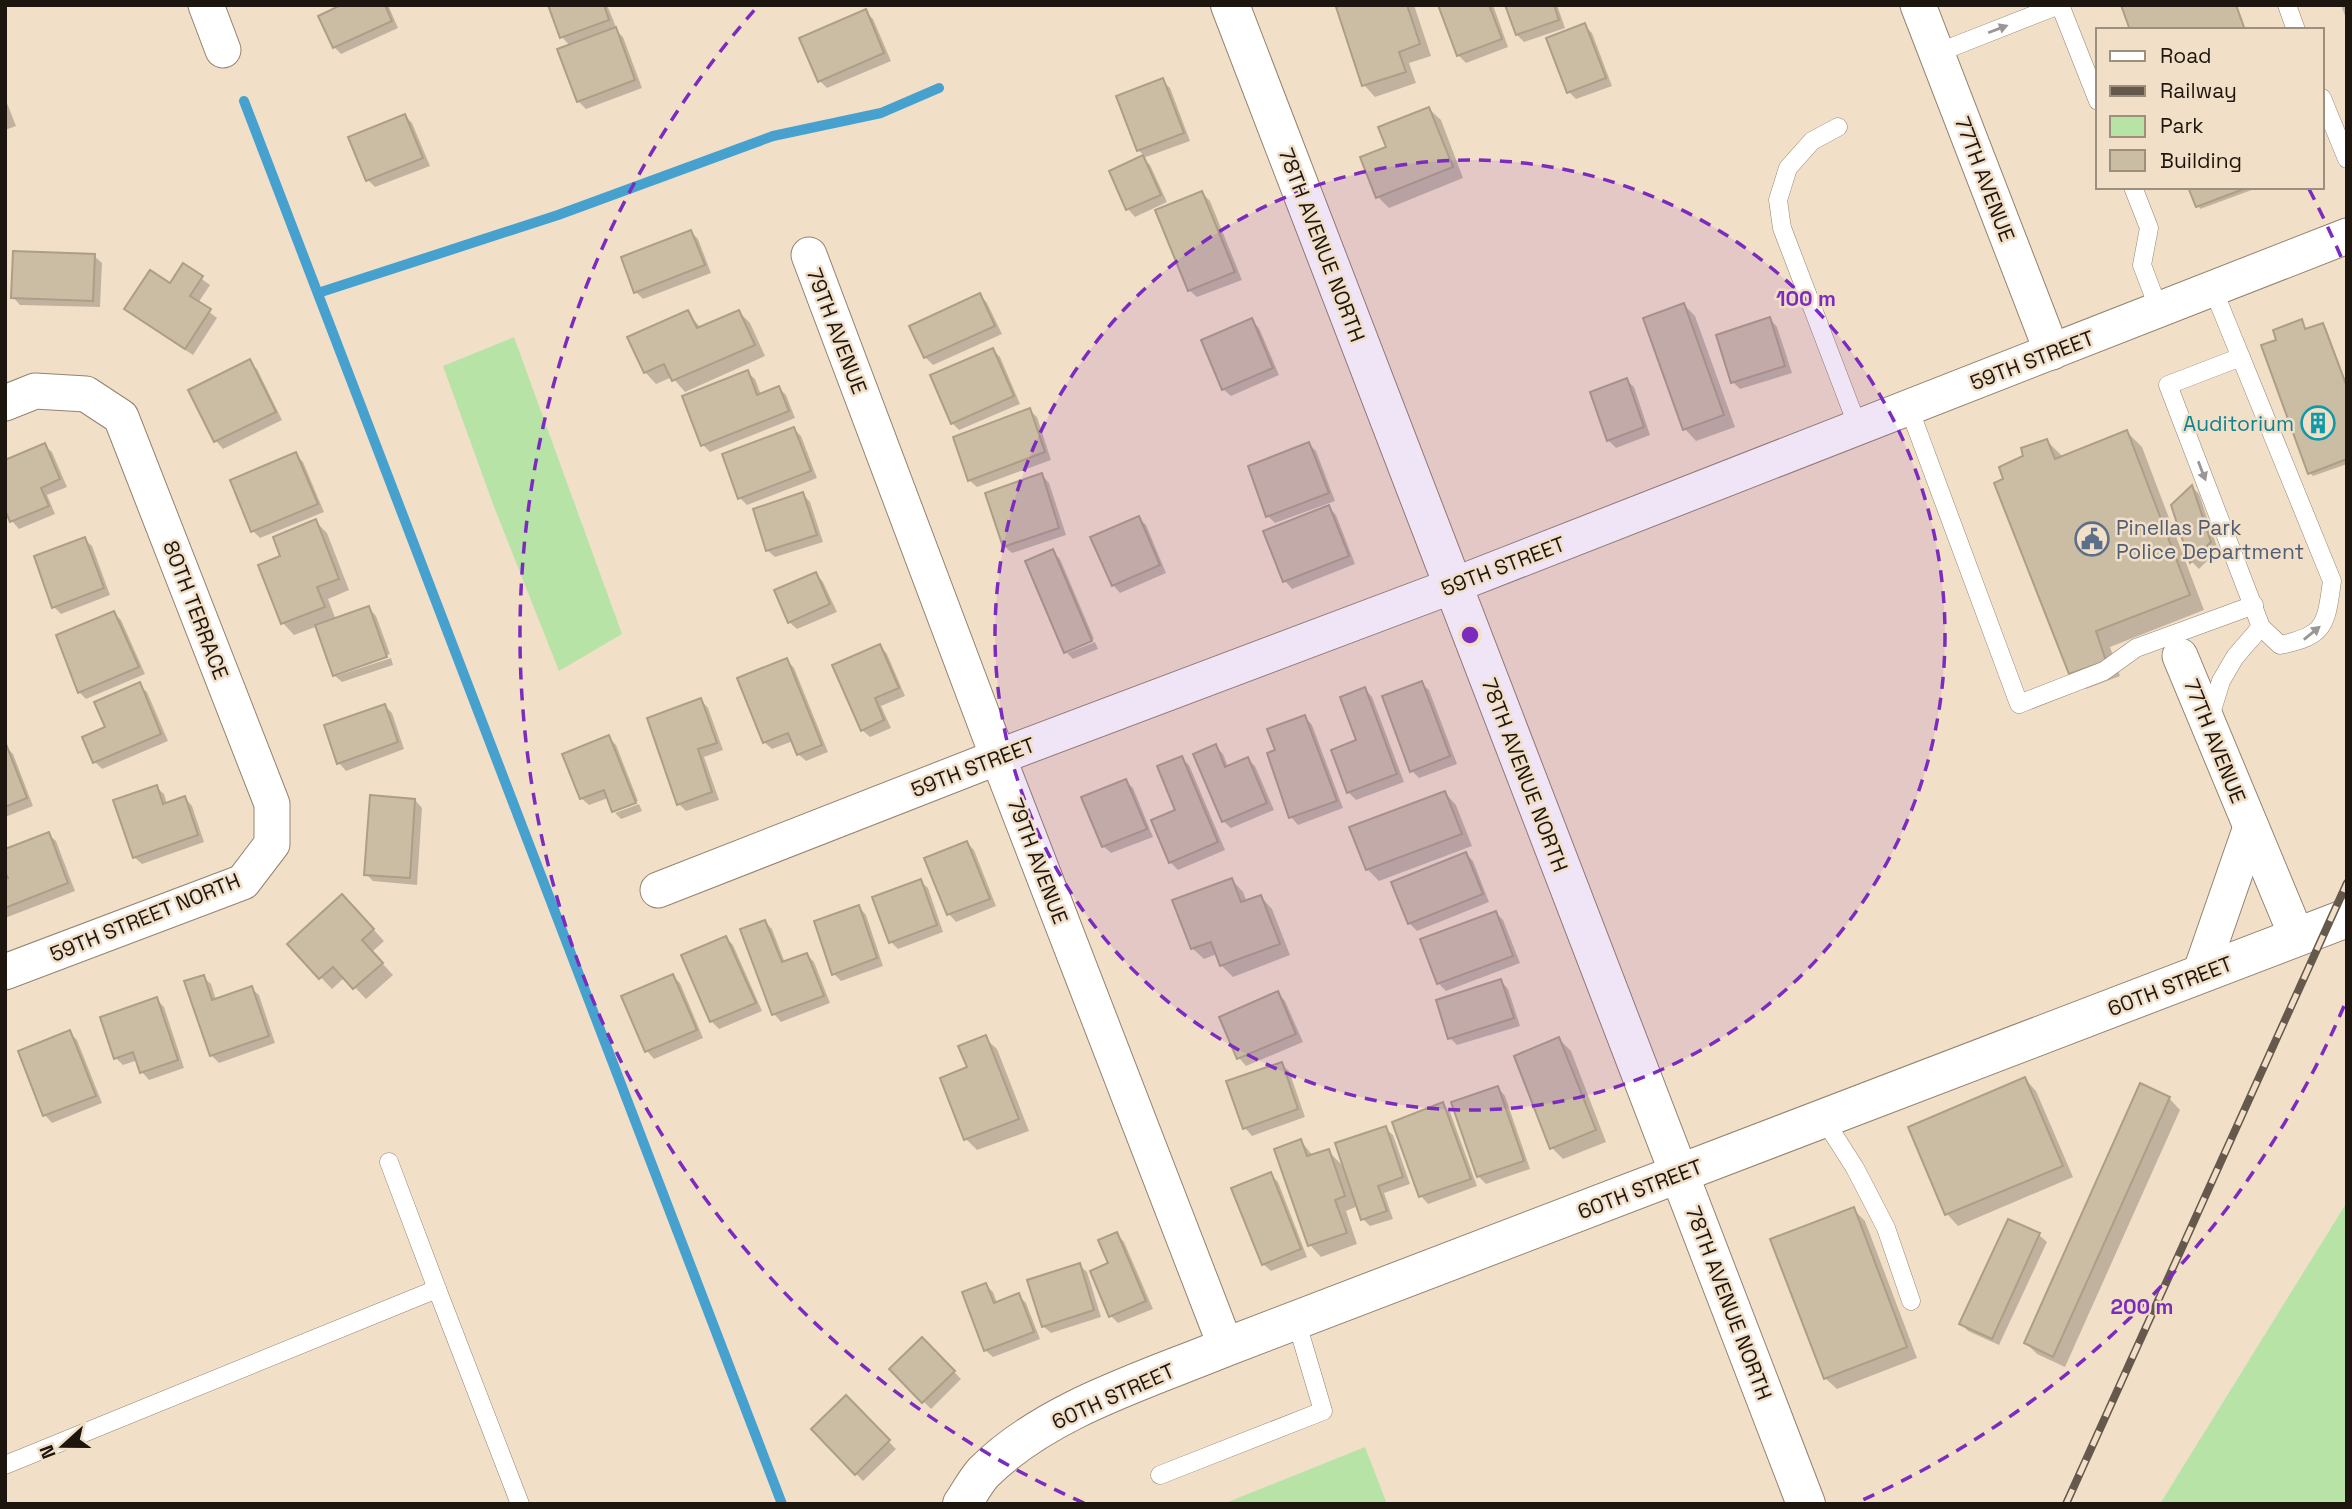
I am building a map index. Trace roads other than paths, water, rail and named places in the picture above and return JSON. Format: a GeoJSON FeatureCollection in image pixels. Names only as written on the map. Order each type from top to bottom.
{"type":"FeatureCollection","features":[{"type":"Feature","properties":{"kind":"street"},"geometry":{"type":"LineString","coordinates":[[206,5],[223,50]]}},
{"type":"Feature","properties":{"kind":"street","name":"78TH AVENUE NORTH"},"geometry":{"type":"LineString","coordinates":[[1230,5],[1806,1504]]}},
{"type":"Feature","properties":{"kind":"street","name":"77TH AVENUE"},"geometry":{"type":"LineString","coordinates":[[1918,5],[2052,352]]}},
{"type":"Feature","properties":{"kind":"street","name":"59TH STREET"},"geometry":{"type":"LineString","coordinates":[[658,890],[998,757],[1452,586],[2347,236]]}},
{"type":"Feature","properties":{"kind":"street","name":"79TH AVENUE"},"geometry":{"type":"LineString","coordinates":[[808,255],[1226,1347]]}},
{"type":"Feature","properties":{"kind":"street","name":"80TH TERRACE"},"geometry":{"type":"LineString","coordinates":[[5,403],[35,391],[86,394],[121,418],[272,804],[272,844]]}},
{"type":"Feature","properties":{"kind":"street","name":"77TH AVENUE"},"geometry":{"type":"LineString","coordinates":[[2180,656],[2297,937]]}},
{"type":"Feature","properties":{"kind":"street","name":"77TH AVENUE"},"geometry":{"type":"LineString","coordinates":[[2200,974],[2251,827]]}},
{"type":"Feature","properties":{"kind":"street","name":"59TH STREET NORTH"},"geometry":{"type":"LineString","coordinates":[[5,972],[243,882],[272,844]]}},
{"type":"Feature","properties":{"kind":"street","name":"60TH STREET"},"geometry":{"type":"LineString","coordinates":[[962,1504],[982,1474],[1019,1442],[1068,1413],[1226,1347],[2347,918]]}},
{"type":"Feature","properties":{"kind":"lane"},"geometry":{"type":"LineString","coordinates":[[1937,53],[2060,5],[2096,96]]}},
{"type":"Feature","properties":{"kind":"lane"},"geometry":{"type":"LineString","coordinates":[[2287,5],[2295,28]]}},
{"type":"Feature","properties":{"kind":"lane"},"geometry":{"type":"LineString","coordinates":[[2324,103],[2346,159]]}},
{"type":"Feature","properties":{"kind":"lane"},"geometry":{"type":"LineString","coordinates":[[1838,127],[1812,141],[1788,168],[1778,200],[1782,228],[1858,427]]}},
{"type":"Feature","properties":{"kind":"lane"},"geometry":{"type":"LineString","coordinates":[[2134,189],[2149,228],[2142,265],[2159,310]]}},
{"type":"Feature","properties":{"kind":"lane"},"geometry":{"type":"LineString","coordinates":[[2213,289],[2241,357],[2332,581],[2327,620],[2307,640],[2280,645],[2261,626],[2168,385],[2241,357]]}},
{"type":"Feature","properties":{"kind":"lane"},"geometry":{"type":"LineString","coordinates":[[1909,408],[2019,704],[2104,671],[2136,648],[2253,605]]}},
{"type":"Feature","properties":{"kind":"lane"},"geometry":{"type":"LineString","coordinates":[[2208,722],[2221,681],[2235,657],[2261,626]]}},
{"type":"Feature","properties":{"kind":"lane"},"geometry":{"type":"LineString","coordinates":[[1824,1118],[1855,1168],[1886,1228],[1911,1301]]}},
{"type":"Feature","properties":{"kind":"lane"},"geometry":{"type":"LineString","coordinates":[[389,1162],[520,1504]]}},
{"type":"Feature","properties":{"kind":"lane"},"geometry":{"type":"LineString","coordinates":[[5,1465],[437,1289]]}},
{"type":"Feature","properties":{"kind":"lane"},"geometry":{"type":"LineString","coordinates":[[1160,1475],[1323,1411],[1296,1321]]}},
{"type":"Feature","properties":{"kind":"waterway"},"geometry":{"type":"LineString","coordinates":[[318,293],[558,215],[773,136],[881,113],[939,88]]}},
{"type":"Feature","properties":{"kind":"waterway"},"geometry":{"type":"LineString","coordinates":[[244,101],[782,1504]]}},
{"type":"Feature","properties":{"kind":"railway"},"geometry":{"type":"LineString","coordinates":[[2066,1504],[2347,883]]}},
{"type":"Feature","properties":{"kind":"place","name":"Auditorium"},"geometry":{"type":"Point","coordinates":[2318,423]}},
{"type":"Feature","properties":{"kind":"place","name":"Pinellas Park Police Department"},"geometry":{"type":"Point","coordinates":[2092,539]}}]}
